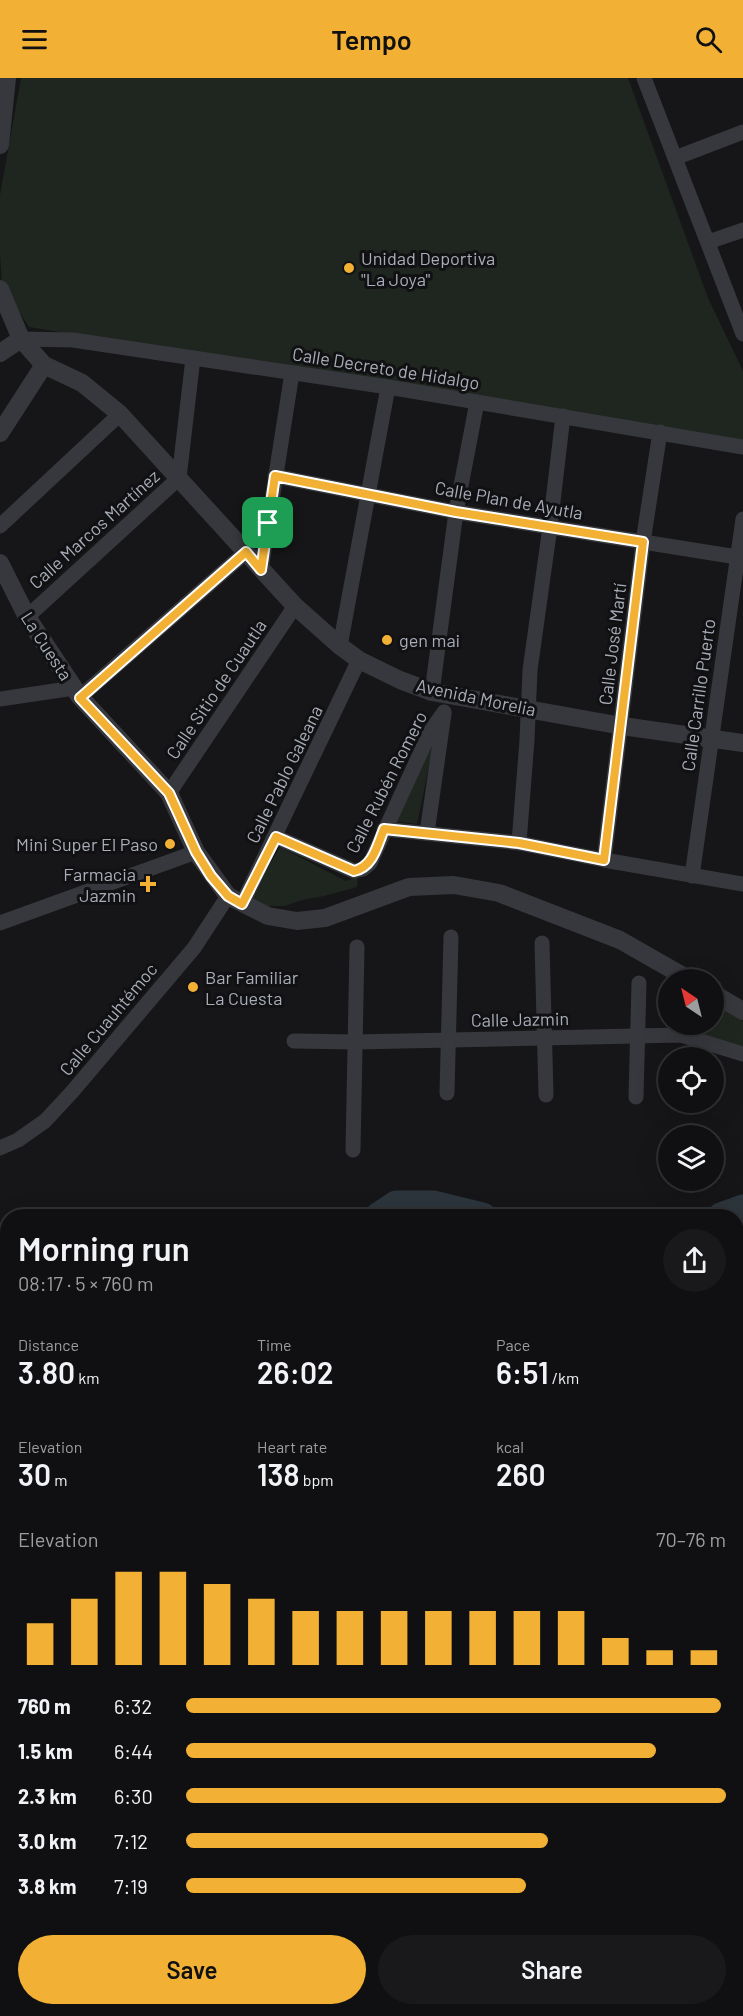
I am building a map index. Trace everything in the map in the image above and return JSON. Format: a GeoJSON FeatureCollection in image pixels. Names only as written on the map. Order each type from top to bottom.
{"type":"FeatureCollection","features":[{"type":"Feature","properties":{"kind":"street"},"geometry":{"type":"LineString","coordinates":[[0,145],[8,78]]}},
{"type":"Feature","properties":{"kind":"street"},"geometry":{"type":"LineString","coordinates":[[644,78],[742,331]]}},
{"type":"Feature","properties":{"kind":"street"},"geometry":{"type":"LineString","coordinates":[[675,158],[743,132]]}},
{"type":"Feature","properties":{"kind":"street"},"geometry":{"type":"LineString","coordinates":[[708,242],[743,230]]}},
{"type":"Feature","properties":{"kind":"street"},"geometry":{"type":"LineString","coordinates":[[0,288],[21,339],[44,365],[0,433]]}},
{"type":"Feature","properties":{"kind":"street"},"geometry":{"type":"LineString","coordinates":[[0,353],[21,339]]}},
{"type":"Feature","properties":{"kind":"street","name":"Calle Decreto de Hidalgo"},"geometry":{"type":"LineString","coordinates":[[21,339],[73,340],[388,387],[743,447]]}},
{"type":"Feature","properties":{"kind":"street","name":"Calle Marcos Martínez"},"geometry":{"type":"LineString","coordinates":[[27,617],[179,478],[193,358]]}},
{"type":"Feature","properties":{"kind":"street","name":"Avenida Morelia"},"geometry":{"type":"LineString","coordinates":[[44,365],[82,382],[120,414],[295,606],[340,646],[360,660],[400,680],[440,693],[622,726],[743,743]]}},
{"type":"Feature","properties":{"kind":"street"},"geometry":{"type":"LineString","coordinates":[[261,570],[292,373]]}},
{"type":"Feature","properties":{"kind":"street"},"geometry":{"type":"LineString","coordinates":[[340,646],[388,387]]}},
{"type":"Feature","properties":{"kind":"street"},"geometry":{"type":"LineString","coordinates":[[427,833],[444,712],[440,693],[456,512],[477,402]]}},
{"type":"Feature","properties":{"kind":"street"},"geometry":{"type":"LineString","coordinates":[[0,526],[120,414]]}},
{"type":"Feature","properties":{"kind":"street"},"geometry":{"type":"LineString","coordinates":[[519,843],[530,670],[563,416]]}},
{"type":"Feature","properties":{"kind":"street","name":"Calle José Martí"},"geometry":{"type":"LineString","coordinates":[[604,860],[643,542],[660,432]]}},
{"type":"Feature","properties":{"kind":"street","name":"Calle Plan de Ayutla"},"geometry":{"type":"LineString","coordinates":[[275,476],[456,512],[737,556]]}},
{"type":"Feature","properties":{"kind":"street","name":"Calle Carrillo Puerto"},"geometry":{"type":"LineString","coordinates":[[692,876],[743,519]]}},
{"type":"Feature","properties":{"kind":"street"},"geometry":{"type":"LineString","coordinates":[[0,699],[77,693],[246,552]]}},
{"type":"Feature","properties":{"kind":"street","name":"La Cuesta"},"geometry":{"type":"LineString","coordinates":[[0,563],[27,617],[77,693],[169,793],[196,852],[211,876],[235,900]]}},
{"type":"Feature","properties":{"kind":"street","name":"Calle Sitio de Cuautla"},"geometry":{"type":"LineString","coordinates":[[169,793],[295,606]]}},
{"type":"Feature","properties":{"kind":"street","name":"Calle Pablo Galeana"},"geometry":{"type":"LineString","coordinates":[[235,900],[276,837],[360,660]]}},
{"type":"Feature","properties":{"kind":"street","name":"Calle Rubén Romero"},"geometry":{"type":"LineString","coordinates":[[276,837],[354,871],[363,869],[370,863],[430,732],[444,712]]}},
{"type":"Feature","properties":{"kind":"street"},"geometry":{"type":"LineString","coordinates":[[384,829],[519,843],[743,884]]}},
{"type":"Feature","properties":{"kind":"street"},"geometry":{"type":"LineString","coordinates":[[0,922],[196,852]]}},
{"type":"Feature","properties":{"kind":"street"},"geometry":{"type":"LineString","coordinates":[[235,900],[268,915],[297,921],[325,918],[409,887],[454,885],[499,893],[620,940],[671,969]]}},
{"type":"Feature","properties":{"kind":"street","name":"Calle Cuauhtémoc"},"geometry":{"type":"LineString","coordinates":[[0,1148],[18,1140],[45,1121],[235,900]]}},
{"type":"Feature","properties":{"kind":"street"},"geometry":{"type":"LineString","coordinates":[[447,1093],[451,937]]}},
{"type":"Feature","properties":{"kind":"street"},"geometry":{"type":"LineString","coordinates":[[542,943],[546,1095]]}},
{"type":"Feature","properties":{"kind":"street"},"geometry":{"type":"LineString","coordinates":[[353,1150],[357,947]]}},
{"type":"Feature","properties":{"kind":"street"},"geometry":{"type":"LineString","coordinates":[[636,1096],[639,983]]}},
{"type":"Feature","properties":{"kind":"street"},"geometry":{"type":"LineString","coordinates":[[724,1000],[743,1011]]}},
{"type":"Feature","properties":{"kind":"street","name":"Calle Jazmin"},"geometry":{"type":"LineString","coordinates":[[294,1041],[544,1038],[636,1036],[658,1033]]}},
{"type":"Feature","properties":{"kind":"street","name":"Calle Jazmin"},"geometry":{"type":"LineString","coordinates":[[695,1035],[743,1054]]}},
{"type":"Feature","properties":{"kind":"shaded area","name":"Unidad Deportiva \"La Joya\""},"geometry":{"type":"Polygon","coordinates":[[[21,78],[628,78],[708,298],[743,371],[743,444],[29,327],[2,285],[0,252],[0,195],[21,78]]]}},
{"type":"Feature","properties":{"kind":"shaded area"},"geometry":{"type":"Polygon","coordinates":[[[438,723],[417,824],[392,821],[438,723]]]}},
{"type":"Feature","properties":{"kind":"shaded area"},"geometry":{"type":"Polygon","coordinates":[[[280,847],[346,881],[358,877],[357,887],[285,906],[265,906],[249,899],[280,847]]]}},
{"type":"Feature","properties":{"kind":"shaded area"},"geometry":{"type":"Polygon","coordinates":[[[724,1009],[743,1021],[743,1048],[703,1035],[724,1035],[724,1009]]]}},
{"type":"Feature","properties":{"kind":"waterway"},"geometry":{"type":"LineString","coordinates":[[388,1209],[396,1204],[434,1204],[454,1209]]}},
{"type":"Feature","properties":{"kind":"place","name":"Unidad Deportiva \"La Joya\""},"geometry":{"type":"Point","coordinates":[349,268]}},
{"type":"Feature","properties":{"kind":"place","name":"gen mai"},"geometry":{"type":"Point","coordinates":[387,640]}},
{"type":"Feature","properties":{"kind":"place","name":"Mini Super El Paso"},"geometry":{"type":"Point","coordinates":[170,844]}},
{"type":"Feature","properties":{"kind":"place","name":"Farmacia Jazmin"},"geometry":{"type":"Point","coordinates":[148,884]}},
{"type":"Feature","properties":{"kind":"place","name":"Bar Familiar La Cuesta"},"geometry":{"type":"Point","coordinates":[193,987]}},
{"type":"Feature","properties":{"kind":"route"},"geometry":{"type":"LineString","coordinates":[[275,476],[456,512],[643,542],[604,860],[519,843],[384,829],[370,863],[363,869],[354,871],[276,837],[242,904],[228,896],[211,876],[196,852],[169,793],[80,698],[246,552],[261,570],[268,523],[275,476]]}}]}
